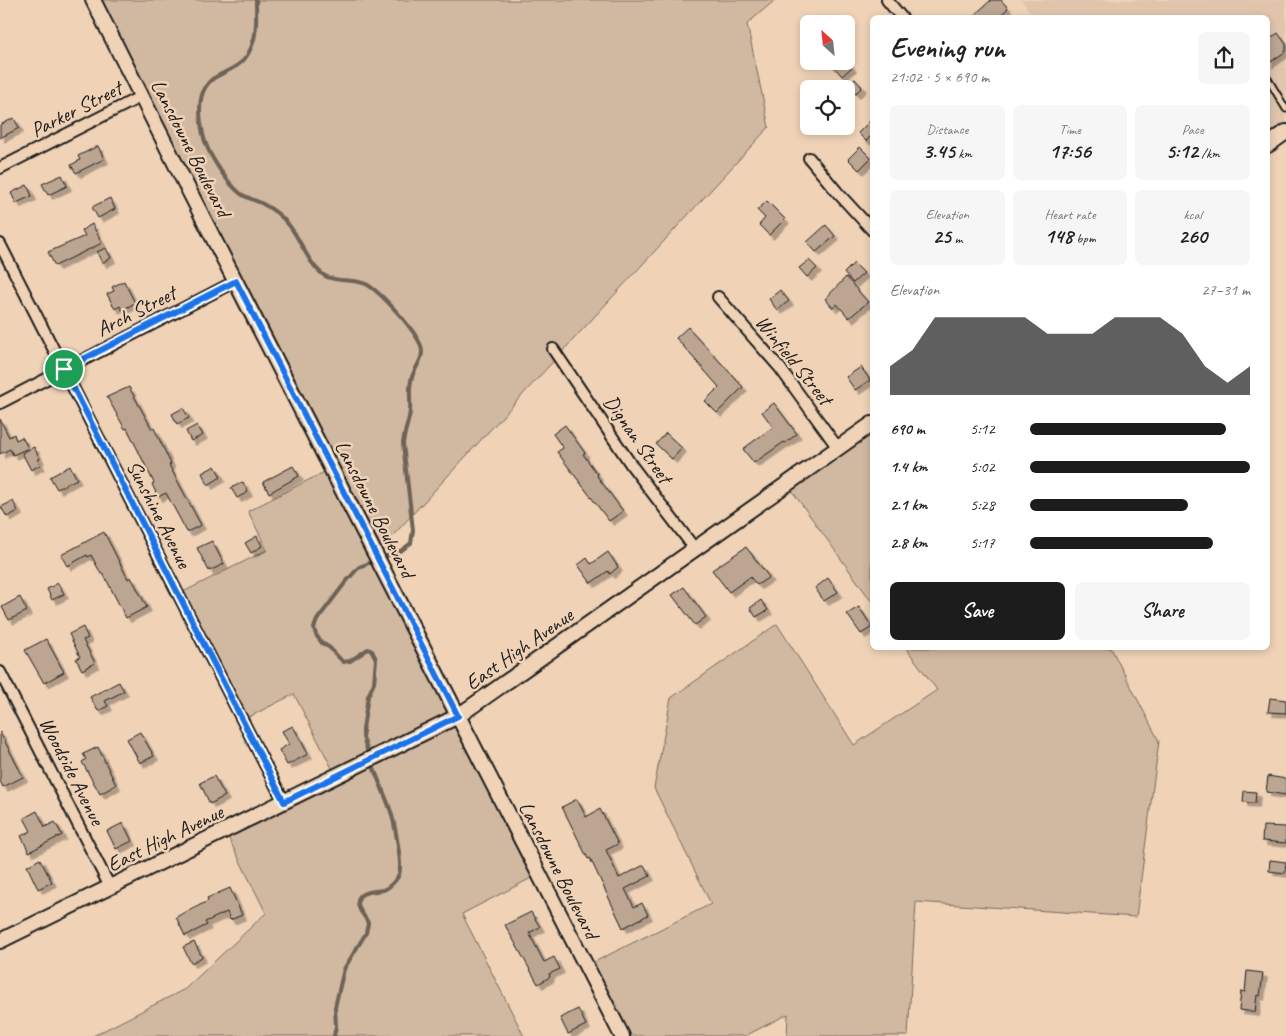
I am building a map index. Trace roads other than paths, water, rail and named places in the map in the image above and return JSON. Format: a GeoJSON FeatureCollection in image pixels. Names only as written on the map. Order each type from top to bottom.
{"type":"FeatureCollection","features":[{"type":"Feature","properties":{"kind":"street","name":"Lansdowne Boulevard"},"geometry":{"type":"LineString","coordinates":[[93,0],[622,1036]]}},
{"type":"Feature","properties":{"kind":"street"},"geometry":{"type":"LineString","coordinates":[[887,0],[900,15]]}},
{"type":"Feature","properties":{"kind":"street","name":"Parker Street"},"geometry":{"type":"LineString","coordinates":[[0,168],[142,96]]}},
{"type":"Feature","properties":{"kind":"street"},"geometry":{"type":"LineString","coordinates":[[1270,144],[1286,132]]}},
{"type":"Feature","properties":{"kind":"street"},"geometry":{"type":"LineString","coordinates":[[809,158],[870,228]]}},
{"type":"Feature","properties":{"kind":"street","name":"Sunshine Avenue"},"geometry":{"type":"LineString","coordinates":[[0,244],[284,802]]}},
{"type":"Feature","properties":{"kind":"street","name":"Arch Street"},"geometry":{"type":"LineString","coordinates":[[0,403],[236,281]]}},
{"type":"Feature","properties":{"kind":"street","name":"Winfield Street"},"geometry":{"type":"LineString","coordinates":[[718,297],[780,368],[838,448]]}},
{"type":"Feature","properties":{"kind":"street","name":"Dignan Street"},"geometry":{"type":"LineString","coordinates":[[553,349],[632,466],[695,549]]}},
{"type":"Feature","properties":{"kind":"street","name":"East High Avenue"},"geometry":{"type":"LineString","coordinates":[[0,941],[458,716],[870,425]]}},
{"type":"Feature","properties":{"kind":"street","name":"Woodside Avenue"},"geometry":{"type":"LineString","coordinates":[[0,672],[110,887]]}},
{"type":"Feature","properties":{"kind":"lane"},"geometry":{"type":"LineString","coordinates":[[1270,82],[1286,109]]}},
{"type":"Feature","properties":{"kind":"waterway"},"geometry":{"type":"LineString","coordinates":[[256,0],[255,33],[249,52],[238,65],[214,78],[204,89],[200,104],[200,119],[208,149],[218,167],[235,189],[241,194],[268,207],[285,221],[293,230],[309,259],[319,271],[330,278],[361,282],[372,288],[405,321],[418,339],[422,350],[421,358],[411,381],[409,419],[403,444],[413,530],[411,543],[402,550],[359,567],[317,620],[314,628],[316,635],[322,643],[330,648],[343,662],[350,661],[368,649],[372,651],[376,659],[374,683],[368,696],[363,729],[363,737],[369,756]]}},
{"type":"Feature","properties":{"kind":"waterway"},"geometry":{"type":"LineString","coordinates":[[334,1036],[336,1026],[335,1007],[344,969],[366,933],[368,923],[360,910],[358,899],[364,893],[388,888],[397,879],[400,869],[398,842],[392,815],[372,763]]}}]}
